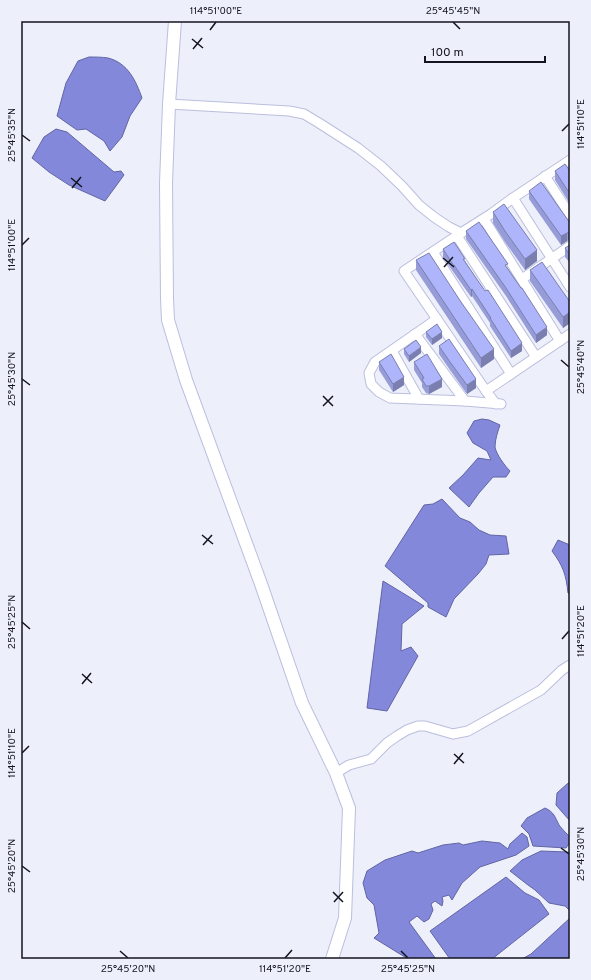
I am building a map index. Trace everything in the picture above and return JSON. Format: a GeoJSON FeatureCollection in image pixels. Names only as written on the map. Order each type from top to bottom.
{"type":"FeatureCollection","features":[{"type":"Feature","properties":{"kind":"street"},"geometry":{"type":"LineString","coordinates":[[175,21],[169,104],[166,183],[168,320],[186,380],[261,584],[302,703],[336,773],[349,808],[345,918],[332,959]]}},
{"type":"Feature","properties":{"kind":"street"},"geometry":{"type":"LineString","coordinates":[[169,104],[289,111],[304,114],[358,148],[381,166],[420,205],[459,234],[536,357]]}},
{"type":"Feature","properties":{"kind":"street"},"geometry":{"type":"LineString","coordinates":[[437,319],[375,362],[369,374],[371,384],[379,392],[390,398],[498,404],[486,391],[437,319],[404,271],[484,219],[545,176],[570,161]]}},
{"type":"Feature","properties":{"kind":"street"},"geometry":{"type":"LineString","coordinates":[[545,176],[570,214]]}},
{"type":"Feature","properties":{"kind":"street"},"geometry":{"type":"LineString","coordinates":[[513,198],[570,287]]}},
{"type":"Feature","properties":{"kind":"street"},"geometry":{"type":"LineString","coordinates":[[484,219],[560,341]]}},
{"type":"Feature","properties":{"kind":"street"},"geometry":{"type":"LineString","coordinates":[[522,280],[570,246]]}},
{"type":"Feature","properties":{"kind":"street"},"geometry":{"type":"LineString","coordinates":[[433,252],[511,374]]}},
{"type":"Feature","properties":{"kind":"street"},"geometry":{"type":"LineString","coordinates":[[415,334],[465,401]]}},
{"type":"Feature","properties":{"kind":"street"},"geometry":{"type":"LineString","coordinates":[[486,391],[570,334]]}},
{"type":"Feature","properties":{"kind":"street"},"geometry":{"type":"LineString","coordinates":[[392,351],[419,399]]}},
{"type":"Feature","properties":{"kind":"street"},"geometry":{"type":"LineString","coordinates":[[336,773],[349,765],[371,759],[392,740],[407,730],[418,726],[425,726],[453,734],[468,731],[541,690],[562,670],[570,665]]}},
{"type":"Feature","properties":{"kind":"water"},"geometry":{"type":"Polygon","coordinates":[[[89,57],[108,58],[121,64],[134,79],[142,98],[130,116],[122,137],[110,151],[104,141],[86,129],[77,130],[57,116],[66,83],[78,61],[89,57]]]}},
{"type":"Feature","properties":{"kind":"water"},"geometry":{"type":"Polygon","coordinates":[[[56,129],[67,132],[114,172],[121,171],[124,175],[105,201],[69,185],[49,172],[32,158],[44,137],[56,129]]]}},
{"type":"Feature","properties":{"kind":"water"},"geometry":{"type":"Polygon","coordinates":[[[482,419],[489,420],[500,425],[495,447],[503,463],[510,471],[506,477],[493,477],[469,507],[449,488],[478,458],[491,460],[487,451],[473,443],[467,433],[474,421],[482,419]]]}},
{"type":"Feature","properties":{"kind":"water"},"geometry":{"type":"Polygon","coordinates":[[[442,499],[460,518],[470,522],[479,530],[490,535],[506,536],[509,554],[489,555],[486,564],[454,599],[446,617],[428,607],[428,603],[385,566],[424,505],[433,504],[442,499]]]}},
{"type":"Feature","properties":{"kind":"water"},"geometry":{"type":"Polygon","coordinates":[[[558,540],[570,545],[570,594],[568,593],[563,570],[552,551],[558,540]]]}},
{"type":"Feature","properties":{"kind":"water"},"geometry":{"type":"Polygon","coordinates":[[[383,581],[424,606],[402,624],[401,651],[411,647],[418,656],[387,711],[367,708],[383,581]]]}},
{"type":"Feature","properties":{"kind":"water"},"geometry":{"type":"Polygon","coordinates":[[[570,782],[570,821],[556,805],[557,793],[570,782]]]}},
{"type":"Feature","properties":{"kind":"water"},"geometry":{"type":"Polygon","coordinates":[[[545,808],[552,813],[559,825],[570,837],[570,842],[566,848],[533,846],[529,834],[521,826],[527,818],[545,808]]]}},
{"type":"Feature","properties":{"kind":"water"},"geometry":{"type":"Polygon","coordinates":[[[522,833],[527,837],[529,846],[516,855],[480,867],[462,883],[452,900],[449,895],[442,897],[442,906],[435,901],[431,904],[433,910],[429,919],[424,922],[417,916],[409,922],[436,959],[408,959],[374,938],[379,933],[374,905],[367,898],[363,883],[367,871],[385,860],[412,851],[418,853],[443,845],[459,843],[463,845],[482,841],[500,843],[508,849],[510,844],[522,833]]]}},
{"type":"Feature","properties":{"kind":"water"},"geometry":{"type":"Polygon","coordinates":[[[541,851],[570,853],[569,910],[565,906],[549,903],[510,871],[522,860],[541,851]]]}},
{"type":"Feature","properties":{"kind":"water"},"geometry":{"type":"Polygon","coordinates":[[[506,877],[525,893],[539,900],[549,914],[492,959],[450,959],[430,931],[506,877]]]}},
{"type":"Feature","properties":{"kind":"water"},"geometry":{"type":"Polygon","coordinates":[[[570,918],[570,959],[522,959],[531,954],[570,918]]]}},
{"type":"Feature","properties":{"kind":"building"},"geometry":{"type":"Polygon","coordinates":[[[565,164],[570,171],[570,194],[555,171],[565,164]]]}},
{"type":"Feature","properties":{"kind":"building"},"geometry":{"type":"Polygon","coordinates":[[[541,182],[570,223],[570,232],[561,236],[529,191],[541,182]]]}},
{"type":"Feature","properties":{"kind":"building"},"geometry":{"type":"Polygon","coordinates":[[[504,204],[537,250],[525,259],[493,212],[504,204]]]}},
{"type":"Feature","properties":{"kind":"building"},"geometry":{"type":"Polygon","coordinates":[[[479,222],[508,264],[505,265],[547,327],[536,335],[506,288],[466,231],[479,222]]]}},
{"type":"Feature","properties":{"kind":"building"},"geometry":{"type":"Polygon","coordinates":[[[454,242],[465,259],[463,259],[485,291],[488,290],[522,343],[511,351],[472,289],[471,290],[443,249],[454,242]]]}},
{"type":"Feature","properties":{"kind":"building"},"geometry":{"type":"Polygon","coordinates":[[[570,245],[570,255],[565,248],[570,245]]]}},
{"type":"Feature","properties":{"kind":"building"},"geometry":{"type":"Polygon","coordinates":[[[429,253],[494,349],[481,358],[416,260],[429,253]]]}},
{"type":"Feature","properties":{"kind":"building"},"geometry":{"type":"Polygon","coordinates":[[[542,262],[570,302],[570,312],[563,317],[530,270],[542,262]]]}},
{"type":"Feature","properties":{"kind":"building"},"geometry":{"type":"Polygon","coordinates":[[[437,324],[442,332],[432,339],[426,332],[437,324]]]}},
{"type":"Feature","properties":{"kind":"building"},"geometry":{"type":"Polygon","coordinates":[[[449,339],[476,379],[467,385],[439,346],[449,339]]]}},
{"type":"Feature","properties":{"kind":"building"},"geometry":{"type":"Polygon","coordinates":[[[416,340],[421,347],[409,356],[404,349],[416,340]]]}},
{"type":"Feature","properties":{"kind":"building"},"geometry":{"type":"Polygon","coordinates":[[[391,354],[404,377],[393,384],[379,362],[391,354]]]}},
{"type":"Feature","properties":{"kind":"building"},"geometry":{"type":"Polygon","coordinates":[[[427,354],[442,379],[429,386],[426,386],[422,379],[424,378],[414,362],[427,354]]]}}]}
